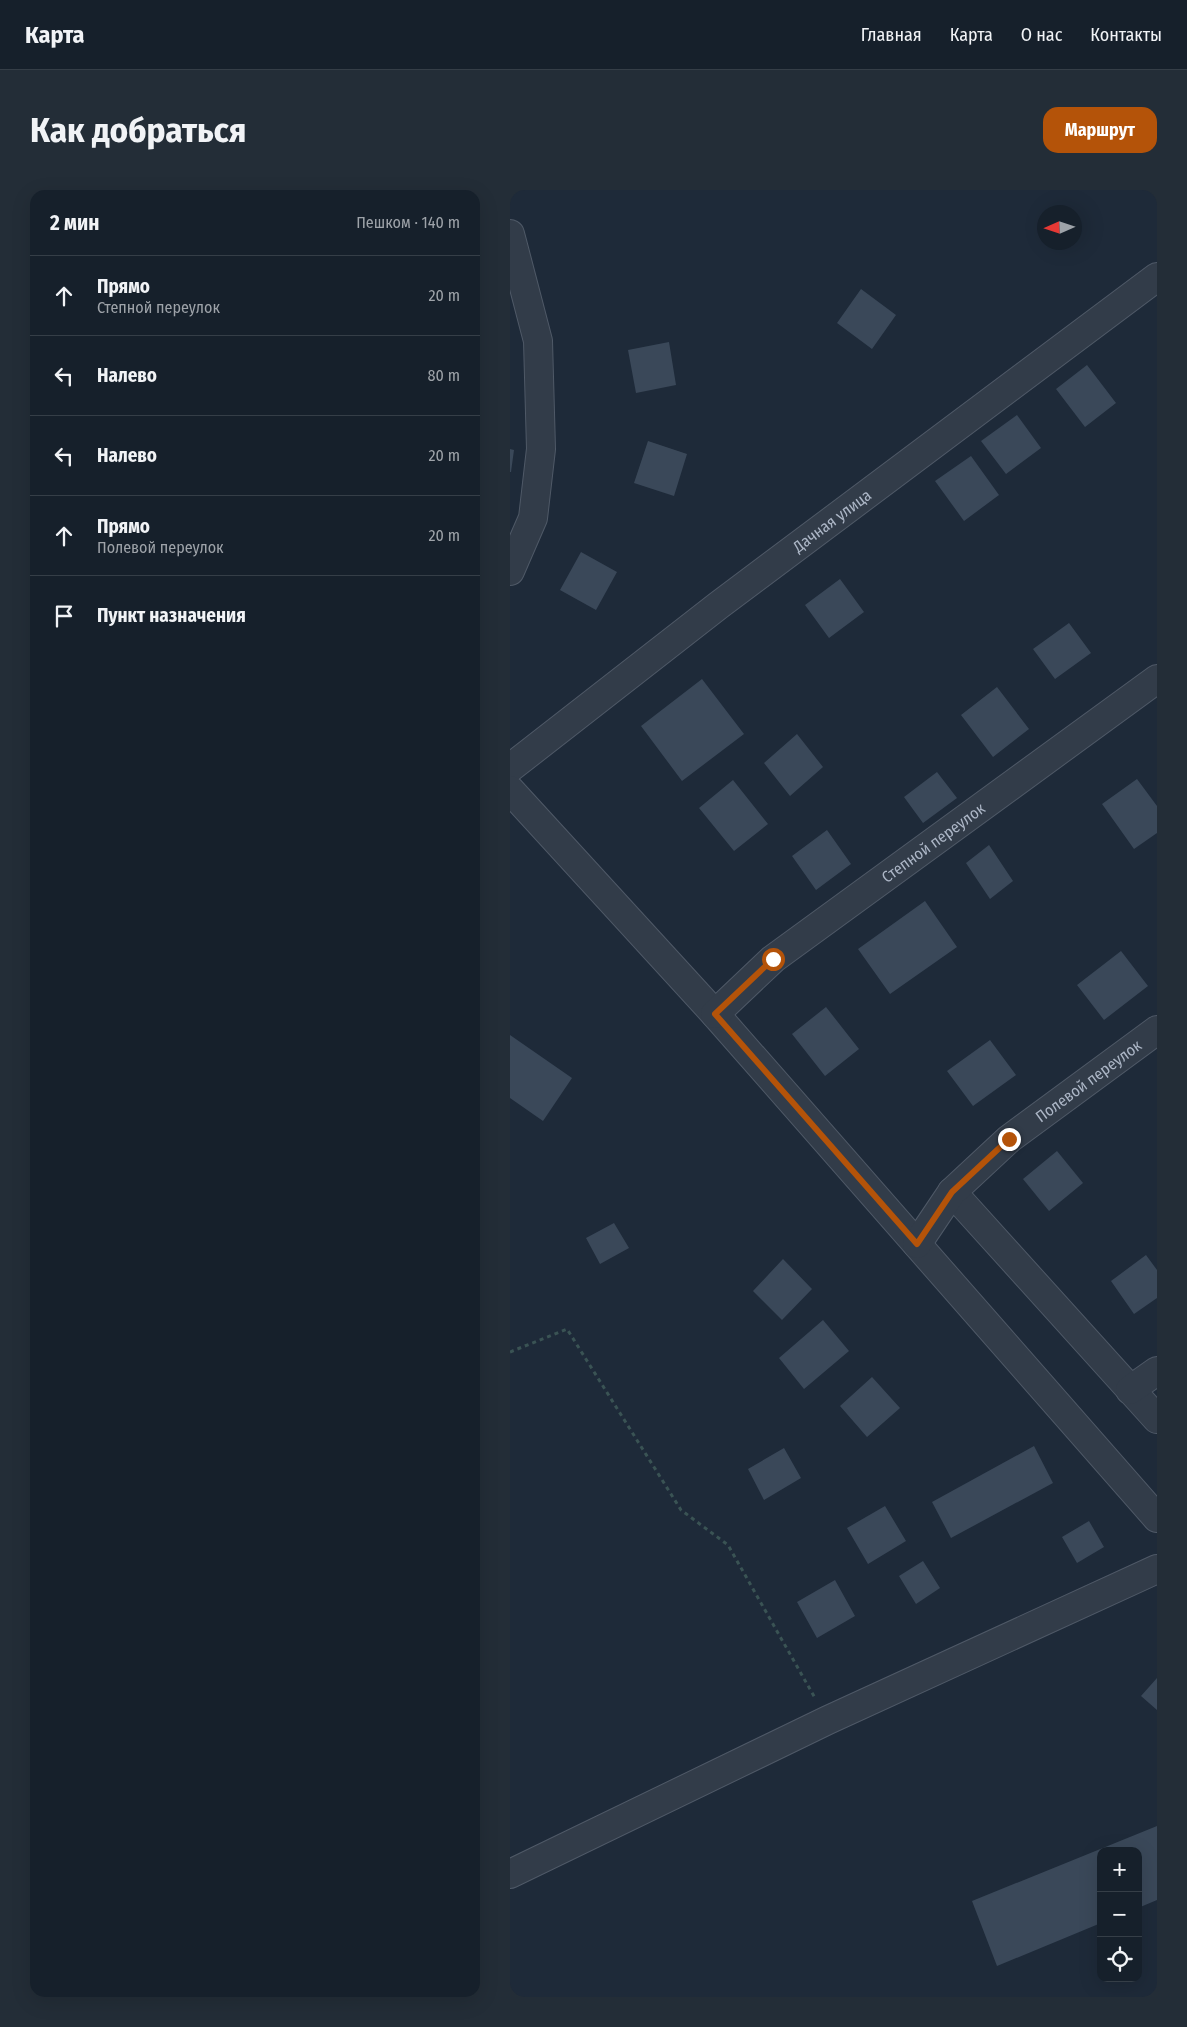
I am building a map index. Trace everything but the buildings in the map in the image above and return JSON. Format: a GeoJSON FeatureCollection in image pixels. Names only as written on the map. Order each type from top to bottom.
{"type":"FeatureCollection","features":[{"type":"Feature","properties":{"kind":"street"},"geometry":{"type":"LineString","coordinates":[[510,234],[538,341],[540,449],[533,518],[510,571]]}},
{"type":"Feature","properties":{"kind":"street","name":"Дачная улица"},"geometry":{"type":"LineString","coordinates":[[510,768],[719,605],[1157,277]]}},
{"type":"Feature","properties":{"kind":"street","name":"Степной переулок"},"geometry":{"type":"LineString","coordinates":[[715,1014],[773,959],[1157,679]]}},
{"type":"Feature","properties":{"kind":"street"},"geometry":{"type":"LineString","coordinates":[[510,790],[715,1014],[1157,1518]]}},
{"type":"Feature","properties":{"kind":"street","name":"Полевой переулок"},"geometry":{"type":"LineString","coordinates":[[917,1244],[952,1192],[1009,1139],[1157,1030]]}},
{"type":"Feature","properties":{"kind":"street"},"geometry":{"type":"LineString","coordinates":[[952,1192],[1157,1419]]}},
{"type":"Feature","properties":{"kind":"street"},"geometry":{"type":"LineString","coordinates":[[1130,1390],[1157,1370]]}},
{"type":"Feature","properties":{"kind":"street"},"geometry":{"type":"LineString","coordinates":[[510,1874],[828,1720],[1157,1569]]}},
{"type":"Feature","properties":{"kind":"path"},"geometry":{"type":"LineString","coordinates":[[510,1352],[566,1329],[681,1510],[728,1545],[828,1720]]}},
{"type":"Feature","properties":{"kind":"route"},"geometry":{"type":"LineString","coordinates":[[773,959],[715,1014],[917,1244],[952,1192],[1009,1139]]}}]}
